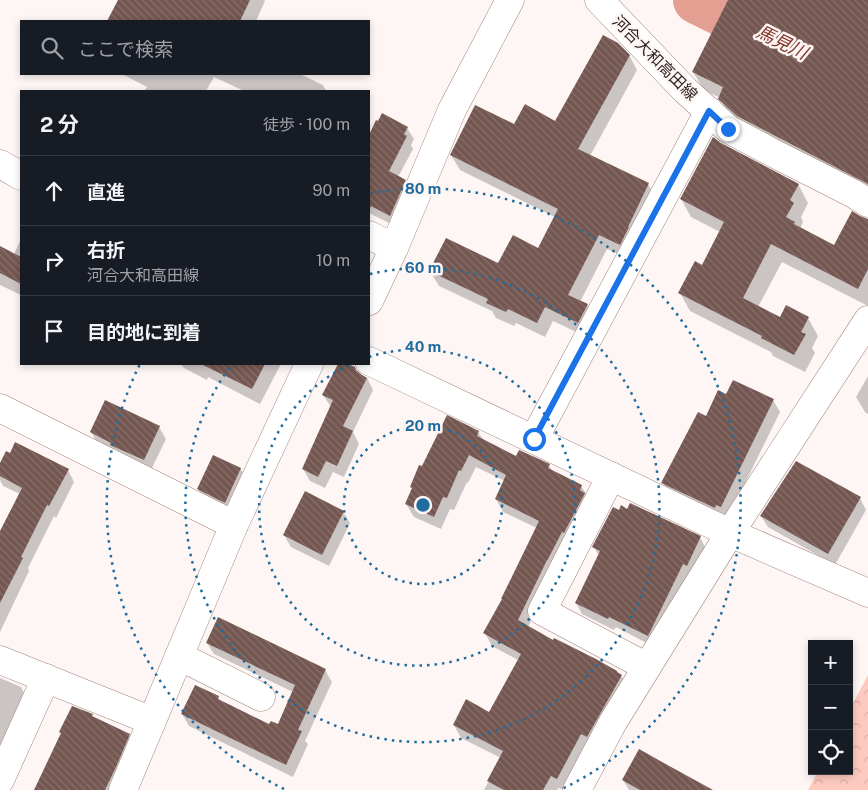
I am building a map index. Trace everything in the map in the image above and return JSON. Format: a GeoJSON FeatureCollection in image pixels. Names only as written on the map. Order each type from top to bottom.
{"type":"FeatureCollection","features":[{"type":"Feature","properties":{"kind":"street"},"geometry":{"type":"LineString","coordinates":[[370,299],[394,248],[452,110],[510,0]]}},
{"type":"Feature","properties":{"kind":"street","name":"河合大和高田線"},"geometry":{"type":"LineString","coordinates":[[599,0],[685,90],[728,129],[868,203]]}},
{"type":"Feature","properties":{"kind":"street"},"geometry":{"type":"LineString","coordinates":[[534,439],[709,111]]}},
{"type":"Feature","properties":{"kind":"street"},"geometry":{"type":"LineString","coordinates":[[0,164],[20,175]]}},
{"type":"Feature","properties":{"kind":"street"},"geometry":{"type":"LineString","coordinates":[[370,236],[394,248]]}},
{"type":"Feature","properties":{"kind":"street"},"geometry":{"type":"LineString","coordinates":[[584,787],[613,722],[730,533],[868,320]]}},
{"type":"Feature","properties":{"kind":"street"},"geometry":{"type":"LineString","coordinates":[[370,361],[730,533],[868,594]]}},
{"type":"Feature","properties":{"kind":"street"},"geometry":{"type":"LineString","coordinates":[[123,790],[234,525],[309,365]]}},
{"type":"Feature","properties":{"kind":"street"},"geometry":{"type":"LineString","coordinates":[[0,408],[234,525]]}},
{"type":"Feature","properties":{"kind":"street"},"geometry":{"type":"LineString","coordinates":[[611,476],[542,611],[647,667]]}},
{"type":"Feature","properties":{"kind":"street"},"geometry":{"type":"LineString","coordinates":[[179,656],[261,697]]}},
{"type":"Feature","properties":{"kind":"street"},"geometry":{"type":"LineString","coordinates":[[0,660],[152,721]]}},
{"type":"Feature","properties":{"kind":"street"},"geometry":{"type":"LineString","coordinates":[[0,780],[46,678]]}},
{"type":"Feature","properties":{"kind":"green space"},"geometry":{"type":"Polygon","coordinates":[[[868,675],[868,790],[808,790],[816,775],[853,775],[853,703],[868,675]]]}},
{"type":"Feature","properties":{"kind":"building"},"geometry":{"type":"Polygon","coordinates":[[[118,0],[250,0],[240,20],[108,20],[118,0]]]}},
{"type":"Feature","properties":{"kind":"building"},"geometry":{"type":"Polygon","coordinates":[[[728,0],[868,0],[868,184],[737,116],[718,99],[723,87],[692,72],[728,0]]]}},
{"type":"Feature","properties":{"kind":"building"},"geometry":{"type":"Polygon","coordinates":[[[603,35],[618,43],[630,55],[578,149],[649,183],[620,245],[599,235],[568,295],[588,304],[578,323],[545,307],[537,323],[508,309],[506,312],[486,303],[488,299],[429,271],[446,238],[498,263],[513,235],[538,248],[558,209],[450,155],[475,105],[514,124],[525,104],[555,121],[603,35]]]}},
{"type":"Feature","properties":{"kind":"building"},"geometry":{"type":"Polygon","coordinates":[[[382,113],[408,127],[404,134],[407,136],[389,171],[406,180],[390,216],[371,206],[370,208],[370,133],[376,120],[378,121],[382,113]]]}},
{"type":"Feature","properties":{"kind":"building"},"geometry":{"type":"Polygon","coordinates":[[[713,137],[799,184],[790,200],[794,203],[786,217],[795,222],[794,224],[834,245],[852,211],[868,219],[868,269],[858,289],[771,244],[743,298],[780,317],[786,305],[809,317],[801,332],[806,334],[794,355],[761,338],[762,336],[678,293],[695,261],[702,265],[724,222],[680,199],[713,137]]]}},
{"type":"Feature","properties":{"kind":"building"},"geometry":{"type":"Polygon","coordinates":[[[0,246],[20,256],[20,283],[0,273],[0,246]]]}},
{"type":"Feature","properties":{"kind":"building"},"geometry":{"type":"Polygon","coordinates":[[[203,365],[264,365],[252,389],[203,365]]]}},
{"type":"Feature","properties":{"kind":"building"},"geometry":{"type":"Polygon","coordinates":[[[337,365],[355,367],[356,370],[367,378],[343,426],[353,431],[337,466],[326,461],[318,477],[302,469],[333,400],[322,395],[337,365]]]}},
{"type":"Feature","properties":{"kind":"building"},"geometry":{"type":"Polygon","coordinates":[[[733,380],[774,399],[721,507],[716,505],[715,508],[661,483],[698,412],[706,416],[718,390],[726,394],[733,380]]]}},
{"type":"Feature","properties":{"kind":"building"},"geometry":{"type":"Polygon","coordinates":[[[105,400],[160,426],[144,460],[110,445],[111,443],[90,432],[105,400]]]}},
{"type":"Feature","properties":{"kind":"building"},"geometry":{"type":"Polygon","coordinates":[[[447,415],[479,431],[477,436],[516,456],[519,450],[550,464],[548,468],[582,485],[580,490],[585,493],[547,560],[518,620],[553,640],[554,638],[596,659],[622,675],[587,737],[581,734],[557,779],[551,776],[543,790],[504,790],[487,781],[503,751],[453,725],[466,699],[489,712],[521,654],[483,633],[502,599],[539,521],[495,499],[506,475],[469,455],[461,471],[459,470],[447,498],[443,497],[434,517],[405,504],[419,465],[422,466],[447,415]]]}},
{"type":"Feature","properties":{"kind":"building"},"geometry":{"type":"Polygon","coordinates":[[[15,442],[69,469],[49,506],[47,505],[0,603],[0,531],[22,488],[0,476],[0,463],[6,451],[10,453],[15,442]]]}},
{"type":"Feature","properties":{"kind":"building"},"geometry":{"type":"Polygon","coordinates":[[[213,455],[241,468],[225,503],[197,489],[213,455]]]}},
{"type":"Feature","properties":{"kind":"building"},"geometry":{"type":"Polygon","coordinates":[[[796,461],[861,497],[828,554],[760,516],[796,461]]]}},
{"type":"Feature","properties":{"kind":"building"},"geometry":{"type":"Polygon","coordinates":[[[305,491],[344,511],[322,555],[283,535],[305,491]]]}},
{"type":"Feature","properties":{"kind":"building"},"geometry":{"type":"Polygon","coordinates":[[[630,503],[701,536],[687,566],[683,564],[648,636],[575,603],[600,551],[592,547],[613,507],[619,510],[621,505],[627,509],[630,503]]]}},
{"type":"Feature","properties":{"kind":"building"},"geometry":{"type":"Polygon","coordinates":[[[218,617],[326,669],[298,730],[302,731],[286,765],[181,714],[195,685],[219,696],[218,699],[269,724],[271,721],[278,724],[295,685],[206,643],[218,617]]]}},
{"type":"Feature","properties":{"kind":"building"},"geometry":{"type":"Polygon","coordinates":[[[72,706],[93,714],[92,716],[130,734],[116,767],[105,790],[34,790],[61,733],[59,732],[72,706]]]}},
{"type":"Feature","properties":{"kind":"building"},"geometry":{"type":"Polygon","coordinates":[[[639,749],[713,790],[640,790],[622,780],[639,749]]]}},
{"type":"Feature","properties":{"kind":"waterway","name":"馬見川"},"geometry":{"type":"LineString","coordinates":[[697,0],[868,85]]}},
{"type":"Feature","properties":{"kind":"route"},"geometry":{"type":"LineString","coordinates":[[534,439],[709,111],[728,129]]}}]}
